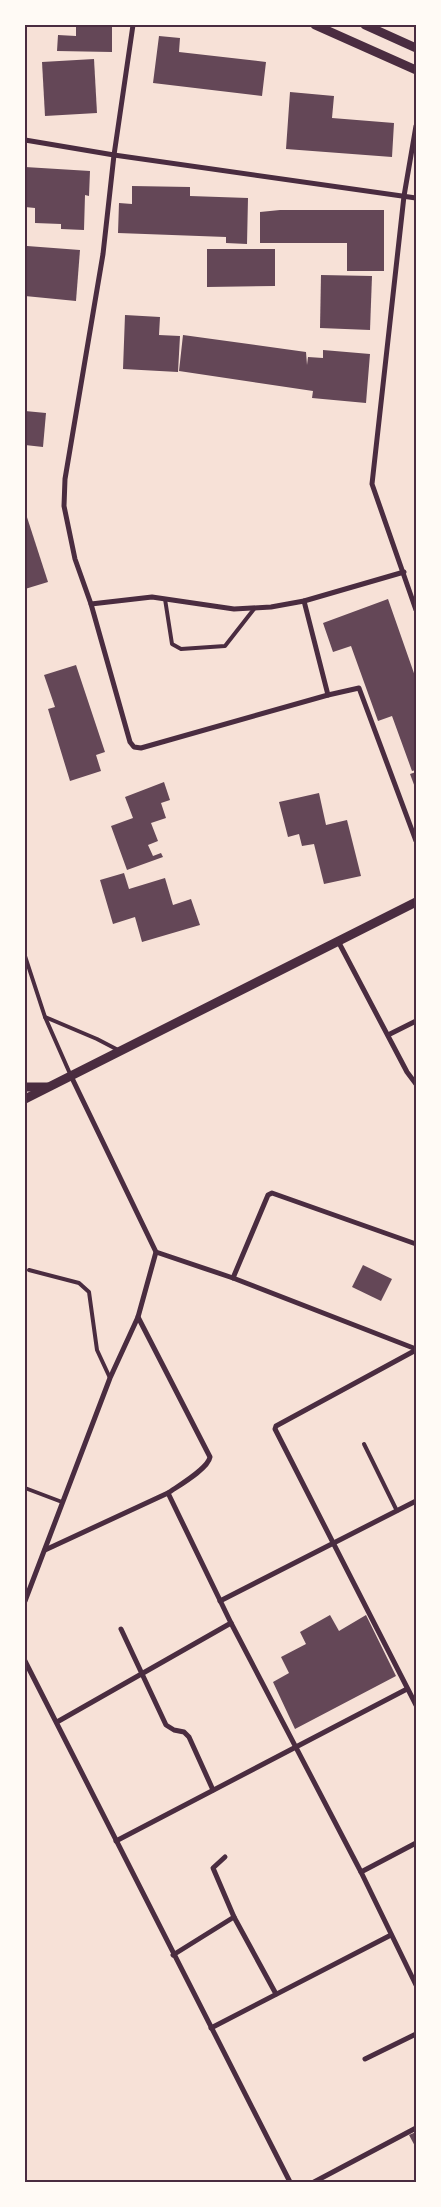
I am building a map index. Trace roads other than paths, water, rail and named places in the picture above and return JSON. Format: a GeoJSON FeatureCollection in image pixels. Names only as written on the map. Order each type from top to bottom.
{"type":"FeatureCollection","features":[{"type":"Feature","properties":{"kind":"street"},"geometry":{"type":"LineString","coordinates":[[133,25],[114,155],[103,254],[65,479],[64,506],[74,559],[91,604],[130,742],[136,748],[356,688],[362,692],[416,840]]}},
{"type":"Feature","properties":{"kind":"street"},"geometry":{"type":"LineString","coordinates":[[315,25],[416,70]]}},
{"type":"Feature","properties":{"kind":"street"},"geometry":{"type":"LineString","coordinates":[[365,25],[416,48]]}},
{"type":"Feature","properties":{"kind":"street"},"geometry":{"type":"LineString","coordinates":[[416,126],[404,196],[372,484],[416,610]]}},
{"type":"Feature","properties":{"kind":"street"},"geometry":{"type":"LineString","coordinates":[[25,140],[114,155],[416,198]]}},
{"type":"Feature","properties":{"kind":"street"},"geometry":{"type":"LineString","coordinates":[[91,604],[152,597],[234,609],[254,609],[304,601],[404,572]]}},
{"type":"Feature","properties":{"kind":"street"},"geometry":{"type":"LineString","coordinates":[[304,601],[328,695]]}},
{"type":"Feature","properties":{"kind":"street"},"geometry":{"type":"LineString","coordinates":[[25,1098],[416,902]]}},
{"type":"Feature","properties":{"kind":"street"},"geometry":{"type":"LineString","coordinates":[[338,941],[416,1084]]}},
{"type":"Feature","properties":{"kind":"street"},"geometry":{"type":"LineString","coordinates":[[388,1035],[416,1021]]}},
{"type":"Feature","properties":{"kind":"street"},"geometry":{"type":"LineString","coordinates":[[25,1602],[110,1378],[138,1317],[156,1252],[70,1076]]}},
{"type":"Feature","properties":{"kind":"street"},"geometry":{"type":"LineString","coordinates":[[25,1087],[50,1087]]}},
{"type":"Feature","properties":{"kind":"street"},"geometry":{"type":"LineString","coordinates":[[233,1278],[268,1195],[272,1193],[416,1244]]}},
{"type":"Feature","properties":{"kind":"street"},"geometry":{"type":"LineString","coordinates":[[156,1252],[233,1278],[416,1350]]}},
{"type":"Feature","properties":{"kind":"street"},"geometry":{"type":"LineString","coordinates":[[45,1550],[168,1493],[189,1479],[208,1462],[210,1456],[138,1317]]}},
{"type":"Feature","properties":{"kind":"street"},"geometry":{"type":"LineString","coordinates":[[416,1350],[276,1426],[276,1431],[333,1545],[416,1705]]}},
{"type":"Feature","properties":{"kind":"street"},"geometry":{"type":"LineString","coordinates":[[168,1493],[231,1623],[361,1872],[416,1985]]}},
{"type":"Feature","properties":{"kind":"street"},"geometry":{"type":"LineString","coordinates":[[220,1601],[416,1501]]}},
{"type":"Feature","properties":{"kind":"street"},"geometry":{"type":"LineString","coordinates":[[57,1722],[231,1623]]}},
{"type":"Feature","properties":{"kind":"street"},"geometry":{"type":"LineString","coordinates":[[121,1629],[166,1725],[174,1730],[184,1732],[188,1737],[213,1790]]}},
{"type":"Feature","properties":{"kind":"street"},"geometry":{"type":"LineString","coordinates":[[25,1661],[290,2182]]}},
{"type":"Feature","properties":{"kind":"street"},"geometry":{"type":"LineString","coordinates":[[116,1840],[407,1689]]}},
{"type":"Feature","properties":{"kind":"street"},"geometry":{"type":"LineString","coordinates":[[361,1872],[416,1843]]}},
{"type":"Feature","properties":{"kind":"street"},"geometry":{"type":"LineString","coordinates":[[225,1857],[213,1868],[234,1917],[276,1994]]}},
{"type":"Feature","properties":{"kind":"street"},"geometry":{"type":"LineString","coordinates":[[173,1955],[234,1917]]}},
{"type":"Feature","properties":{"kind":"street"},"geometry":{"type":"LineString","coordinates":[[211,2028],[391,1935]]}},
{"type":"Feature","properties":{"kind":"street"},"geometry":{"type":"LineString","coordinates":[[365,2059],[416,2034]]}},
{"type":"Feature","properties":{"kind":"street"},"geometry":{"type":"LineString","coordinates":[[314,2182],[416,2128]]}},
{"type":"Feature","properties":{"kind":"lane"},"geometry":{"type":"LineString","coordinates":[[166,599],[172,644],[181,649],[225,646],[254,609]]}},
{"type":"Feature","properties":{"kind":"lane"},"geometry":{"type":"LineString","coordinates":[[25,956],[46,1017],[70,1076]]}},
{"type":"Feature","properties":{"kind":"lane"},"geometry":{"type":"LineString","coordinates":[[46,1017],[120,1051]]}},
{"type":"Feature","properties":{"kind":"lane"},"geometry":{"type":"LineString","coordinates":[[29,1270],[79,1283],[88,1292],[96,1350],[110,1378]]}},
{"type":"Feature","properties":{"kind":"lane"},"geometry":{"type":"LineString","coordinates":[[364,1444],[397,1511]]}},
{"type":"Feature","properties":{"kind":"lane"},"geometry":{"type":"LineString","coordinates":[[25,1488],[62,1502]]}}]}
